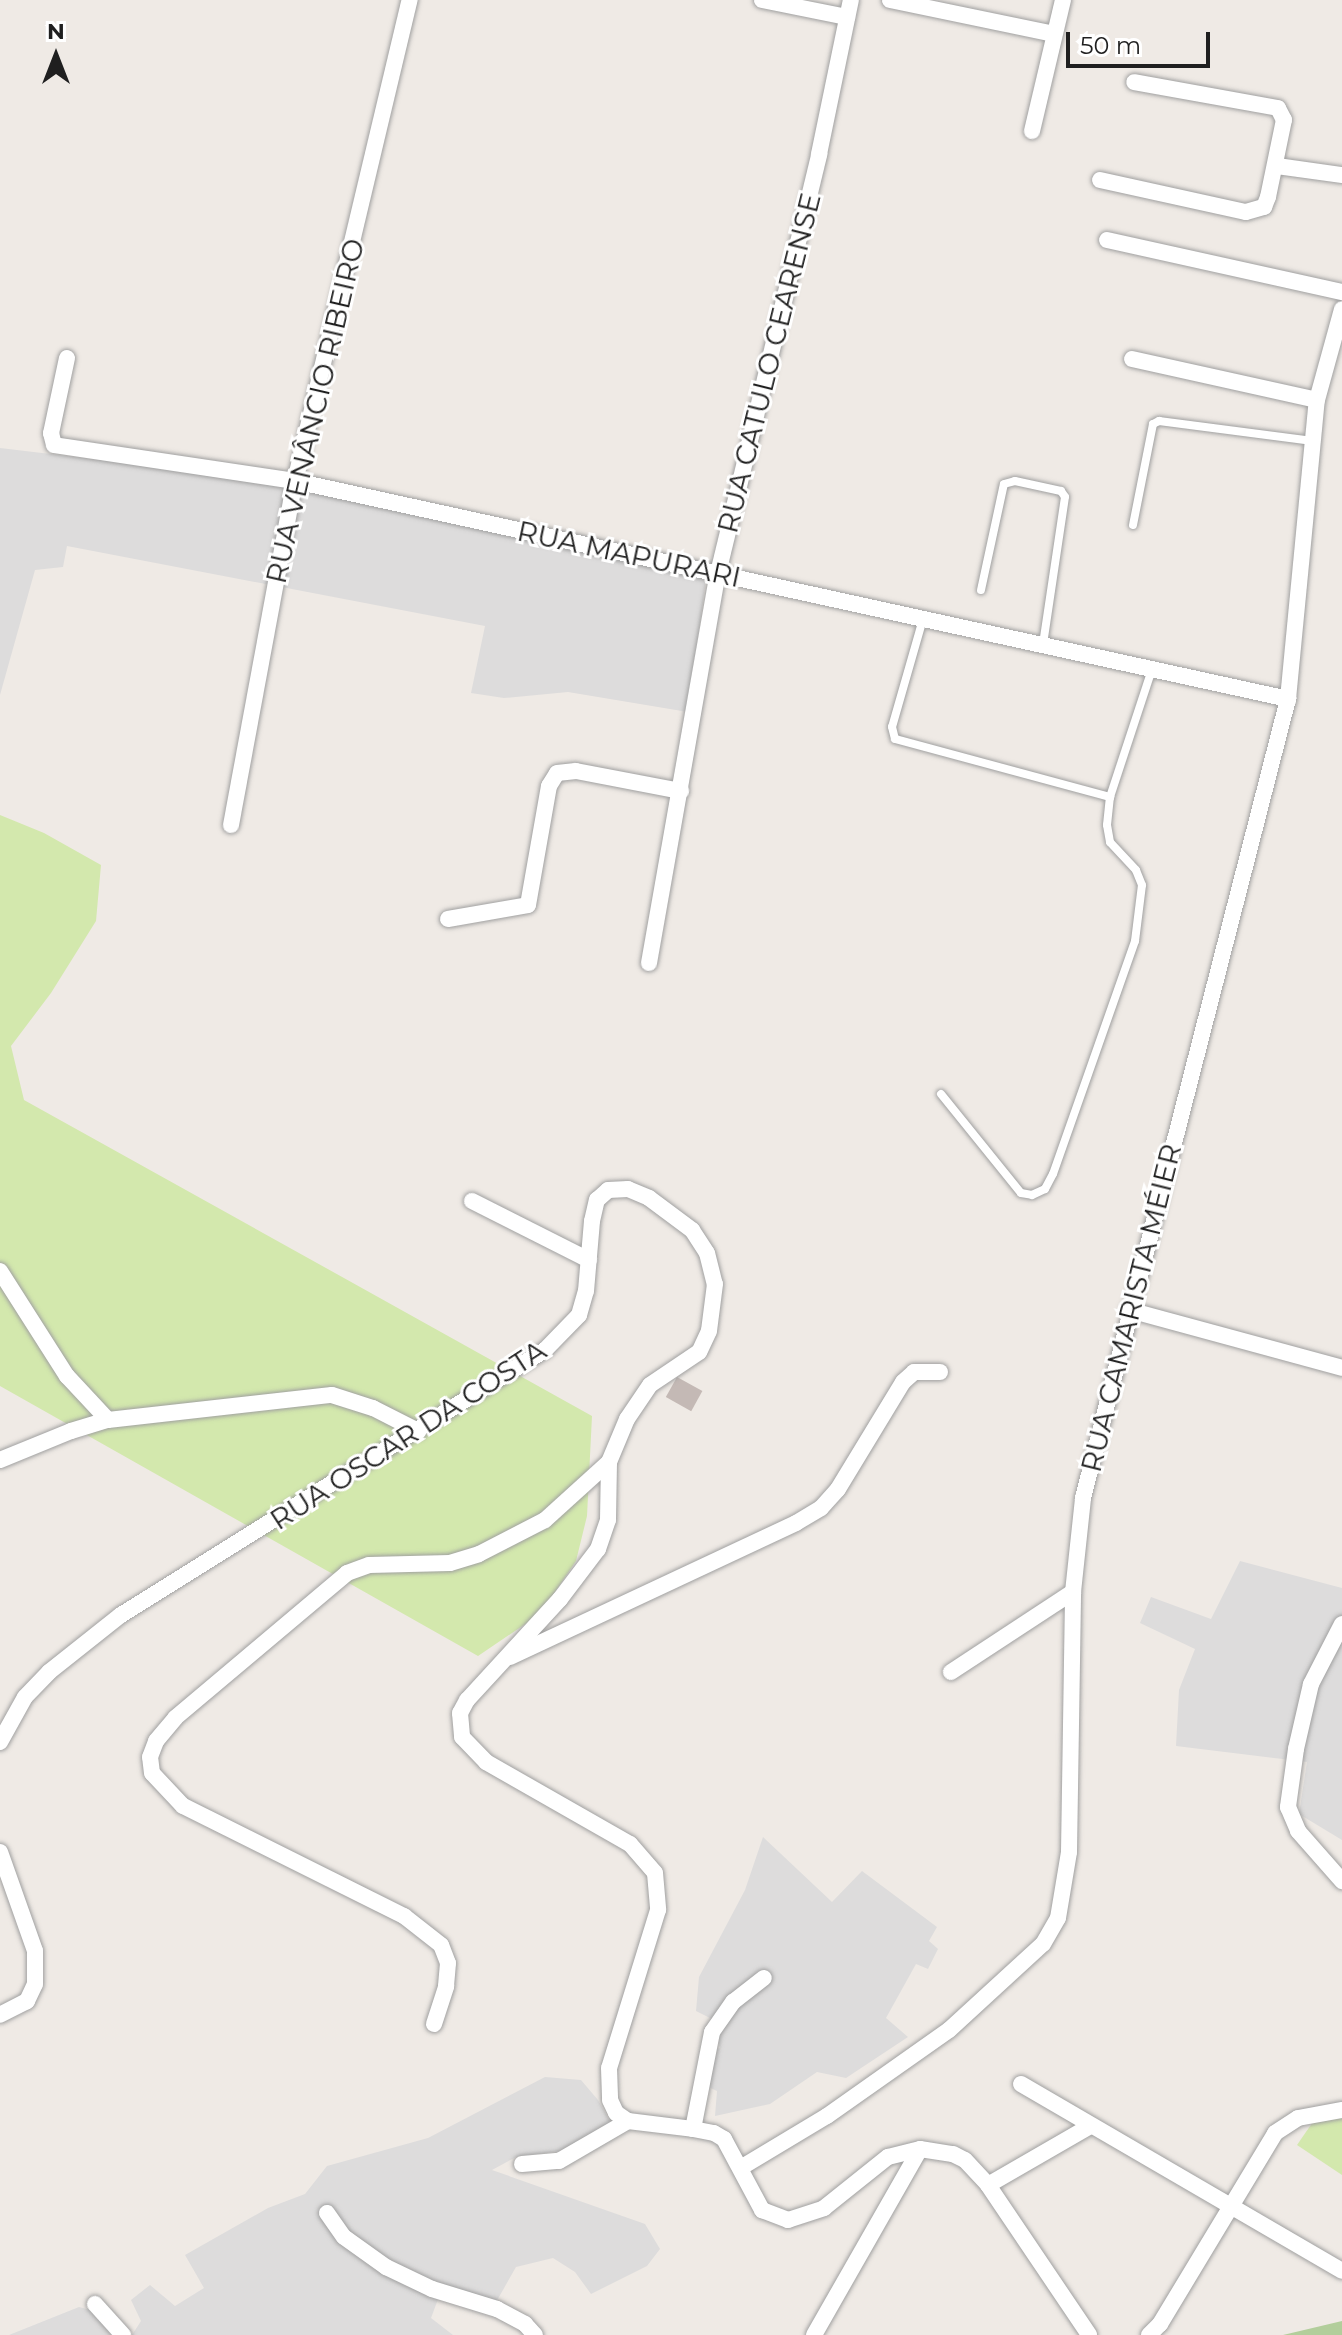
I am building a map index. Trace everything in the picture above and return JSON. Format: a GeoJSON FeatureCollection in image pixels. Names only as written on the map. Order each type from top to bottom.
{"type":"FeatureCollection","features":[{"type":"Feature","properties":{"kind":"street","name":"RUA VENÂNCIO RIBEIRO"},"geometry":{"type":"LineString","coordinates":[[231,825],[295,481],[410,0]]}},
{"type":"Feature","properties":{"kind":"street"},"geometry":{"type":"LineString","coordinates":[[762,0],[849,8]]}},
{"type":"Feature","properties":{"kind":"street"},"geometry":{"type":"LineString","coordinates":[[890,0],[1054,34]]}},
{"type":"Feature","properties":{"kind":"street"},"geometry":{"type":"LineString","coordinates":[[1032,131],[1063,0]]}},
{"type":"Feature","properties":{"kind":"street","name":"RUA CATULO CEARENSE"},"geometry":{"type":"LineString","coordinates":[[649,963],[718,573],[819,154],[849,8]]}},
{"type":"Feature","properties":{"kind":"street"},"geometry":{"type":"LineString","coordinates":[[1100,180],[1246,212],[1257,211],[1268,197],[1277,166],[1284,120],[1278,108],[1134,82]]}},
{"type":"Feature","properties":{"kind":"street"},"geometry":{"type":"LineString","coordinates":[[1277,166],[1342,175]]}},
{"type":"Feature","properties":{"kind":"street"},"geometry":{"type":"LineString","coordinates":[[1107,240],[1342,292]]}},
{"type":"Feature","properties":{"kind":"street","name":"RUA CAMARISTA MÉIER"},"geometry":{"type":"LineString","coordinates":[[742,2167],[827,2116],[949,2030],[1043,1944],[1058,1918],[1066,1887],[1069,1852],[1073,1592],[1083,1498],[1288,699],[1317,400],[1342,309]]}},
{"type":"Feature","properties":{"kind":"street","name":"RUA MAPURARI"},"geometry":{"type":"LineString","coordinates":[[67,358],[51,433],[54,445],[295,481],[1288,699]]}},
{"type":"Feature","properties":{"kind":"street"},"geometry":{"type":"LineString","coordinates":[[1132,359],[1317,400]]}},
{"type":"Feature","properties":{"kind":"street"},"geometry":{"type":"LineString","coordinates":[[448,919],[528,905],[549,786],[557,773],[576,771],[681,791]]}},
{"type":"Feature","properties":{"kind":"street","name":"RUA OSCAR DA COSTA"},"geometry":{"type":"LineString","coordinates":[[0,1742],[25,1697],[49,1672],[121,1615],[545,1350],[579,1315],[586,1291],[597,1200],[608,1190],[628,1189],[649,1198],[692,1230],[707,1253],[715,1284],[715,1306],[704,1344],[692,1358],[650,1385],[627,1419],[609,1462],[608,1520],[598,1549],[568,1590],[475,1688],[460,1713],[462,1737],[486,1762],[630,1844],[655,1873],[658,1910],[608,2084],[616,2113],[628,2121]]}},
{"type":"Feature","properties":{"kind":"street"},"geometry":{"type":"LineString","coordinates":[[472,1201],[589,1260]]}},
{"type":"Feature","properties":{"kind":"street"},"geometry":{"type":"LineString","coordinates":[[0,1271],[67,1376],[108,1420]]}},
{"type":"Feature","properties":{"kind":"street"},"geometry":{"type":"LineString","coordinates":[[1129,1310],[1342,1368]]}},
{"type":"Feature","properties":{"kind":"street"},"geometry":{"type":"LineString","coordinates":[[501,1661],[796,1523],[821,1508],[838,1489],[903,1382],[914,1372],[940,1372]]}},
{"type":"Feature","properties":{"kind":"street"},"geometry":{"type":"LineString","coordinates":[[0,1460],[71,1431],[108,1420],[332,1395],[373,1408],[418,1431]]}},
{"type":"Feature","properties":{"kind":"street"},"geometry":{"type":"LineString","coordinates":[[434,2024],[446,1986],[448,1963],[441,1945],[404,1916],[183,1806],[152,1773],[150,1757],[156,1741],[175,1718],[347,1573],[369,1565],[450,1563],[479,1554],[545,1520],[609,1462]]}},
{"type":"Feature","properties":{"kind":"street"},"geometry":{"type":"LineString","coordinates":[[951,1672],[1073,1592]]}},
{"type":"Feature","properties":{"kind":"street"},"geometry":{"type":"LineString","coordinates":[[1342,1624],[1311,1684],[1296,1749],[1288,1807],[1298,1831],[1342,1881]]}},
{"type":"Feature","properties":{"kind":"street"},"geometry":{"type":"LineString","coordinates":[[0,1852],[35,1951],[35,1984],[27,2001],[0,2015]]}},
{"type":"Feature","properties":{"kind":"street"},"geometry":{"type":"LineString","coordinates":[[693,2129],[712,2032],[733,2002],[764,1978]]}},
{"type":"Feature","properties":{"kind":"street"},"geometry":{"type":"LineString","coordinates":[[1021,2084],[1342,2271]]}},
{"type":"Feature","properties":{"kind":"street"},"geometry":{"type":"LineString","coordinates":[[1149,2335],[1160,2324],[1275,2133],[1298,2118],[1342,2110]]}},
{"type":"Feature","properties":{"kind":"street"},"geometry":{"type":"LineString","coordinates":[[522,2164],[559,2161],[628,2121],[714,2133],[724,2139],[742,2167],[762,2210],[788,2220],[824,2208],[888,2157],[920,2149],[953,2154],[965,2160],[988,2185],[1089,2335]]}},
{"type":"Feature","properties":{"kind":"street"},"geometry":{"type":"LineString","coordinates":[[988,2185],[1090,2126]]}},
{"type":"Feature","properties":{"kind":"street"},"geometry":{"type":"LineString","coordinates":[[814,2335],[920,2149]]}},
{"type":"Feature","properties":{"kind":"street"},"geometry":{"type":"LineString","coordinates":[[327,2213],[344,2237],[386,2267],[432,2289],[497,2309],[525,2324],[535,2335]]}},
{"type":"Feature","properties":{"kind":"street"},"geometry":{"type":"LineString","coordinates":[[95,2304],[123,2335]]}},
{"type":"Feature","properties":{"kind":"lane"},"geometry":{"type":"LineString","coordinates":[[1133,525],[1153,424],[1159,421],[1313,441]]}},
{"type":"Feature","properties":{"kind":"lane"},"geometry":{"type":"LineString","coordinates":[[981,590],[1004,484],[1015,481],[1061,491],[1065,497],[1043,645]]}},
{"type":"Feature","properties":{"kind":"lane"},"geometry":{"type":"LineString","coordinates":[[923,618],[892,727],[895,739],[1110,797]]}},
{"type":"Feature","properties":{"kind":"lane"},"geometry":{"type":"LineString","coordinates":[[941,1094],[1021,1193],[1032,1195],[1045,1189],[1053,1174],[1135,941],[1142,885],[1136,870],[1110,842],[1107,825],[1110,797],[1152,669]]}},
{"type":"Feature","properties":{"kind":"shaded area"},"geometry":{"type":"Polygon","coordinates":[[[0,448],[293,483],[706,578],[688,712],[568,692],[504,698],[471,693],[485,626],[67,546],[63,567],[35,570],[0,695],[0,448]]]}},
{"type":"Feature","properties":{"kind":"shaded area"},"geometry":{"type":"Polygon","coordinates":[[[1240,1561],[1342,1588],[1342,1840],[1299,1814],[1307,1762],[1176,1746],[1179,1690],[1195,1649],[1140,1623],[1151,1597],[1211,1619],[1240,1561]]]}},
{"type":"Feature","properties":{"kind":"shaded area"},"geometry":{"type":"Polygon","coordinates":[[[763,1837],[832,1902],[862,1871],[937,1927],[929,1941],[938,1949],[928,1969],[916,1964],[886,2018],[908,2037],[846,2078],[817,2072],[770,2104],[715,2116],[717,2091],[706,2086],[711,2052],[720,2048],[714,2020],[696,2011],[699,1977],[745,1890],[763,1837]]]}},
{"type":"Feature","properties":{"kind":"shaded area"},"geometry":{"type":"Polygon","coordinates":[[[545,2077],[581,2080],[598,2100],[614,2129],[573,2149],[516,2157],[492,2170],[645,2224],[660,2249],[647,2266],[591,2294],[575,2272],[553,2258],[516,2267],[495,2304],[440,2294],[431,2318],[453,2335],[132,2335],[141,2321],[131,2300],[150,2285],[175,2306],[204,2288],[185,2255],[268,2208],[305,2194],[327,2166],[428,2138],[545,2077]]]}},
{"type":"Feature","properties":{"kind":"shaded area"},"geometry":{"type":"Polygon","coordinates":[[[79,2307],[99,2312],[119,2335],[9,2335],[79,2307]]]}},
{"type":"Feature","properties":{"kind":"green space"},"geometry":{"type":"Polygon","coordinates":[[[0,815],[44,833],[101,865],[96,921],[51,993],[11,1046],[24,1100],[592,1416],[587,1516],[576,1561],[540,1614],[478,1656],[0,1386],[0,815]]]}},
{"type":"Feature","properties":{"kind":"green space"},"geometry":{"type":"Polygon","coordinates":[[[1317,2116],[1342,2116],[1342,2175],[1297,2145],[1317,2116]]]}},
{"type":"Feature","properties":{"kind":"green space"},"geometry":{"type":"Polygon","coordinates":[[[1342,2321],[1342,2335],[1283,2335],[1342,2321]]]}},
{"type":"Feature","properties":{"kind":"building"},"geometry":{"type":"Polygon","coordinates":[[[677,1377],[702,1391],[691,1411],[666,1397],[677,1377]]]}}]}
